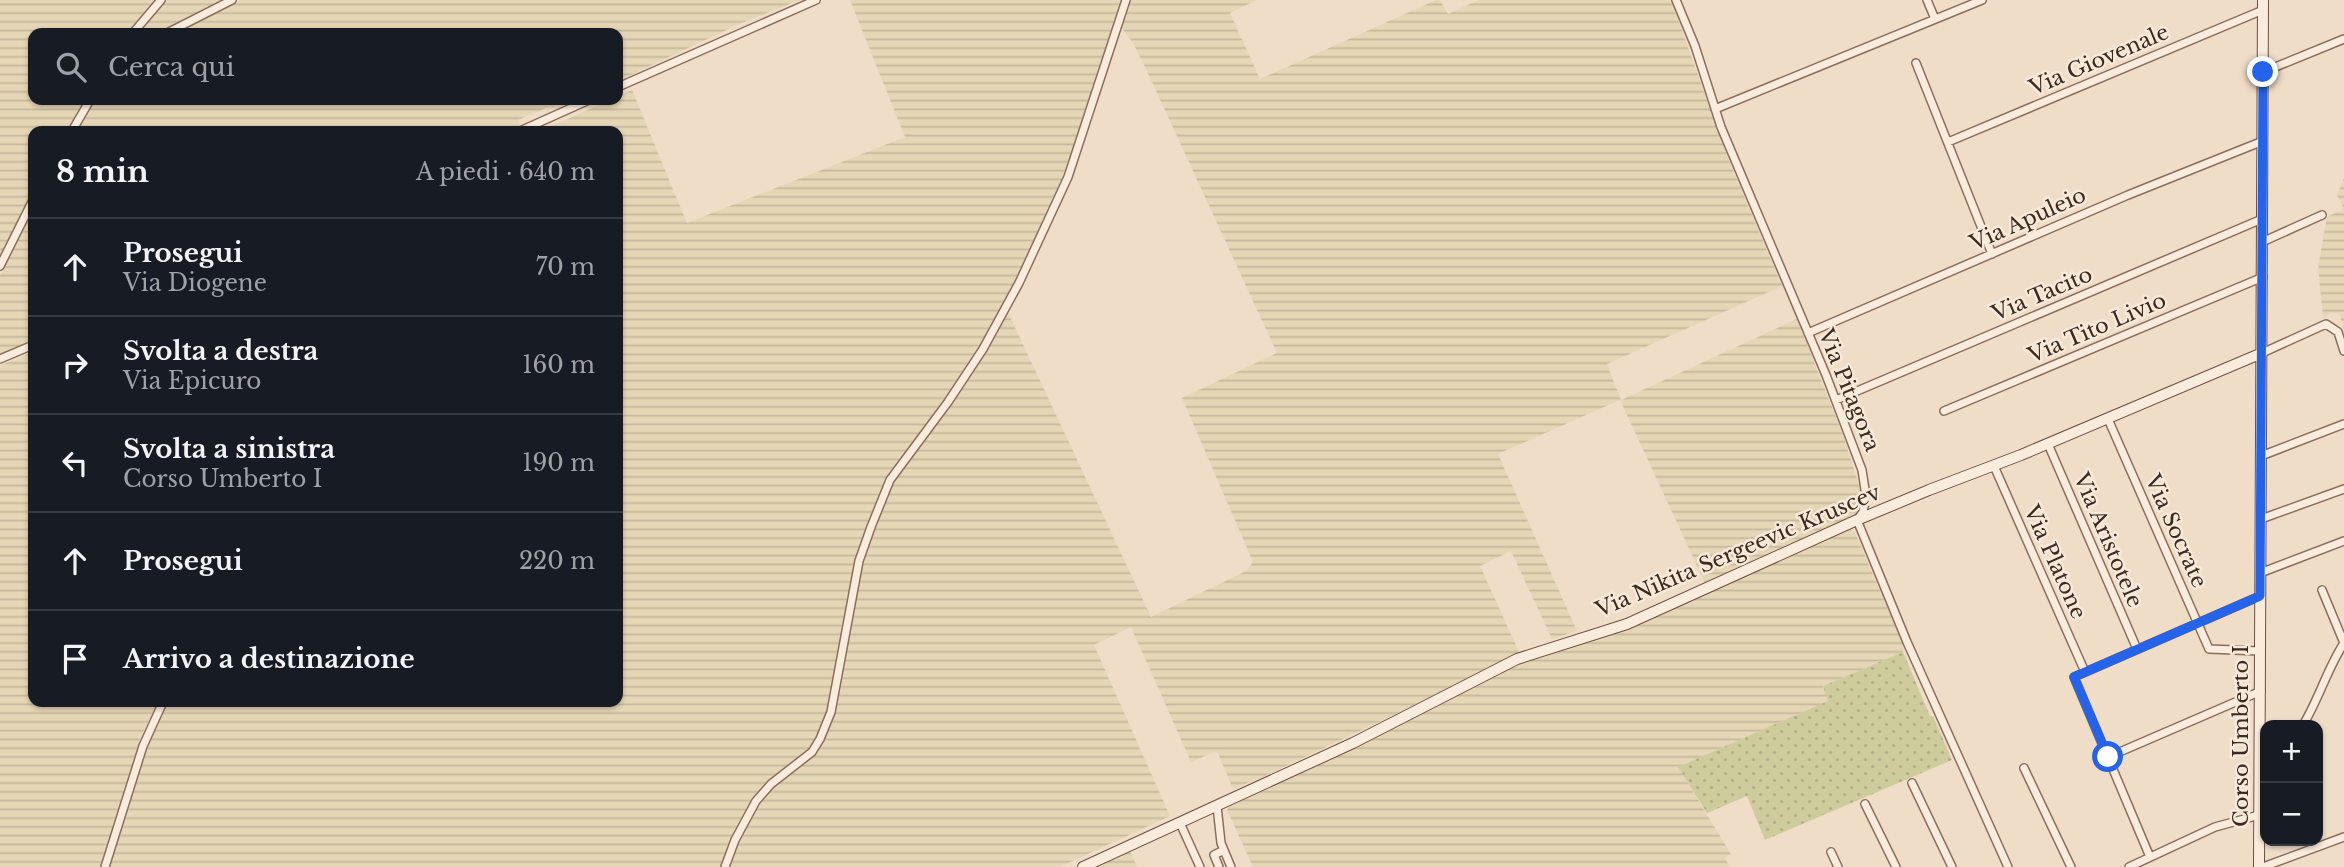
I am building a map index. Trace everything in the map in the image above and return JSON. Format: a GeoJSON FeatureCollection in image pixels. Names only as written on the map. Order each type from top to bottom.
{"type":"FeatureCollection","features":[{"type":"Feature","properties":{"kind":"main road","name":"Corso Umberto I"},"geometry":{"type":"LineString","coordinates":[[2261,720],[2263,5]]}},
{"type":"Feature","properties":{"kind":"main road","name":"Via Nikita Sergeevic Kruscev"},"geometry":{"type":"LineString","coordinates":[[1083,867],[1353,743],[1517,659],[1627,624],[1857,520],[2048,444],[2262,353]]}},
{"type":"Feature","properties":{"kind":"main road","name":"Corso Umberto I"},"geometry":{"type":"LineString","coordinates":[[2261,864],[2259,815],[2262,783]]}},
{"type":"Feature","properties":{"kind":"street"},"geometry":{"type":"LineString","coordinates":[[137,28],[161,0]]}},
{"type":"Feature","properties":{"kind":"street"},"geometry":{"type":"LineString","coordinates":[[177,28],[232,0]]}},
{"type":"Feature","properties":{"kind":"street"},"geometry":{"type":"LineString","coordinates":[[623,85],[817,0]]}},
{"type":"Feature","properties":{"kind":"street"},"geometry":{"type":"LineString","coordinates":[[725,867],[744,820],[756,801],[771,784],[812,752],[820,739],[831,712],[859,561],[890,480],[970,370],[1018,283],[1068,177],[1126,0]]}},
{"type":"Feature","properties":{"kind":"street","name":"Via Pitagora"},"geometry":{"type":"LineString","coordinates":[[1676,0],[1695,46],[1715,109],[1836,400],[1862,470],[1866,496],[1863,512],[1857,520]]}},
{"type":"Feature","properties":{"kind":"street"},"geometry":{"type":"LineString","coordinates":[[1927,0],[1935,19]]}},
{"type":"Feature","properties":{"kind":"street"},"geometry":{"type":"LineString","coordinates":[[1715,109],[1982,0]]}},
{"type":"Feature","properties":{"kind":"street","name":"Via Giovenale"},"geometry":{"type":"LineString","coordinates":[[1948,142],[2263,5]]}},
{"type":"Feature","properties":{"kind":"street"},"geometry":{"type":"LineString","coordinates":[[2263,72],[2344,39]]}},
{"type":"Feature","properties":{"kind":"street"},"geometry":{"type":"LineString","coordinates":[[1916,63],[1992,254]]}},
{"type":"Feature","properties":{"kind":"street"},"geometry":{"type":"LineString","coordinates":[[75,126],[87,105]]}},
{"type":"Feature","properties":{"kind":"street"},"geometry":{"type":"LineString","coordinates":[[531,126],[578,105]]}},
{"type":"Feature","properties":{"kind":"street"},"geometry":{"type":"LineString","coordinates":[[542,121],[542,126]]}},
{"type":"Feature","properties":{"kind":"street","name":"Via Apuleio"},"geometry":{"type":"LineString","coordinates":[[1808,333],[2128,195],[2263,141]]}},
{"type":"Feature","properties":{"kind":"street"},"geometry":{"type":"LineString","coordinates":[[0,266],[28,210]]}},
{"type":"Feature","properties":{"kind":"street"},"geometry":{"type":"LineString","coordinates":[[2262,242],[2322,215]]}},
{"type":"Feature","properties":{"kind":"street","name":"Via Tacito"},"geometry":{"type":"LineString","coordinates":[[1836,400],[2262,219]]}},
{"type":"Feature","properties":{"kind":"street","name":"Via Tito Livio"},"geometry":{"type":"LineString","coordinates":[[1944,411],[2263,277]]}},
{"type":"Feature","properties":{"kind":"street"},"geometry":{"type":"LineString","coordinates":[[2262,353],[2326,324],[2338,332],[2344,351]]}},
{"type":"Feature","properties":{"kind":"street"},"geometry":{"type":"LineString","coordinates":[[0,359],[28,347]]}},
{"type":"Feature","properties":{"kind":"street","name":"Via Socrate"},"geometry":{"type":"LineString","coordinates":[[2108,419],[2209,649],[2260,651]]}},
{"type":"Feature","properties":{"kind":"street"},"geometry":{"type":"LineString","coordinates":[[2261,456],[2344,424]]}},
{"type":"Feature","properties":{"kind":"street","name":"Via Aristotele"},"geometry":{"type":"LineString","coordinates":[[2048,444],[2137,649]]}},
{"type":"Feature","properties":{"kind":"street","name":"Via Platone"},"geometry":{"type":"LineString","coordinates":[[1994,466],[2085,672]]}},
{"type":"Feature","properties":{"kind":"street"},"geometry":{"type":"LineString","coordinates":[[2261,519],[2344,489]]}},
{"type":"Feature","properties":{"kind":"street"},"geometry":{"type":"LineString","coordinates":[[1857,520],[1907,642],[2008,867]]}},
{"type":"Feature","properties":{"kind":"street"},"geometry":{"type":"LineString","coordinates":[[2260,573],[2344,541]]}},
{"type":"Feature","properties":{"kind":"street"},"geometry":{"type":"LineString","coordinates":[[2306,720],[2332,662],[2344,643],[2322,590]]}},
{"type":"Feature","properties":{"kind":"street"},"geometry":{"type":"LineString","coordinates":[[2150,857],[2074,677],[2260,596]]}},
{"type":"Feature","properties":{"kind":"street"},"geometry":{"type":"LineString","coordinates":[[2108,757],[2260,691]]}},
{"type":"Feature","properties":{"kind":"street"},"geometry":{"type":"LineString","coordinates":[[105,867],[143,746],[161,707]]}},
{"type":"Feature","properties":{"kind":"street"},"geometry":{"type":"LineString","coordinates":[[2024,768],[2071,867]]}},
{"type":"Feature","properties":{"kind":"street"},"geometry":{"type":"LineString","coordinates":[[1912,783],[1952,867]]}},
{"type":"Feature","properties":{"kind":"street"},"geometry":{"type":"LineString","coordinates":[[1865,803],[1896,867]]}},
{"type":"Feature","properties":{"kind":"street"},"geometry":{"type":"LineString","coordinates":[[1217,806],[1219,835],[1231,867]]}},
{"type":"Feature","properties":{"kind":"street"},"geometry":{"type":"LineString","coordinates":[[2129,867],[2215,827],[2259,815]]}},
{"type":"Feature","properties":{"kind":"street"},"geometry":{"type":"LineString","coordinates":[[1180,823],[1200,867]]}},
{"type":"Feature","properties":{"kind":"street"},"geometry":{"type":"LineString","coordinates":[[2251,867],[2344,837]]}},
{"type":"Feature","properties":{"kind":"street"},"geometry":{"type":"LineString","coordinates":[[1219,867],[1214,855],[1223,850]]}},
{"type":"Feature","properties":{"kind":"street"},"geometry":{"type":"LineString","coordinates":[[1831,852],[1838,867]]}},
{"type":"Feature","properties":{"kind":"shaded area"},"geometry":{"type":"Polygon","coordinates":[[[0,0],[158,0],[135,28],[28,28],[28,105],[83,105],[71,126],[28,126],[28,202],[0,255],[0,0]]]}},
{"type":"Feature","properties":{"kind":"shaded area"},"geometry":{"type":"Polygon","coordinates":[[[165,0],[226,0],[167,28],[141,28],[165,0]]]}},
{"type":"Feature","properties":{"kind":"shaded area"},"geometry":{"type":"Polygon","coordinates":[[[240,0],[800,0],[739,24],[623,79],[623,28],[184,28],[240,0]]]}},
{"type":"Feature","properties":{"kind":"shaded area"},"geometry":{"type":"Polygon","coordinates":[[[850,0],[1124,0],[1059,187],[1004,304],[1151,617],[1246,571],[1253,562],[1182,398],[1277,353],[1145,67],[1121,27],[1130,0],[1257,0],[1230,13],[1260,79],[1436,0],[1440,0],[1448,14],[1479,0],[1671,0],[1726,153],[1782,286],[1607,364],[1621,400],[1797,319],[1843,435],[1861,491],[1858,512],[1853,517],[1705,583],[1620,400],[1498,454],[1577,631],[1552,639],[1511,551],[1480,566],[1519,652],[1396,714],[1233,789],[1217,751],[1191,762],[1131,627],[1094,645],[1170,816],[1060,867],[108,867],[144,749],[163,707],[623,707],[623,126],[553,126],[598,105],[623,105],[623,94],[632,90],[687,223],[905,137],[850,0]]]}},
{"type":"Feature","properties":{"kind":"shaded area"},"geometry":{"type":"Polygon","coordinates":[[[93,105],[553,105],[518,120],[519,126],[80,126],[93,105]]]}},
{"type":"Feature","properties":{"kind":"shaded area"},"geometry":{"type":"Polygon","coordinates":[[[2344,178],[2344,330],[2339,313],[2323,318],[2318,267],[2327,217],[2343,207],[2337,195],[2344,178]]]}},
{"type":"Feature","properties":{"kind":"shaded area"},"geometry":{"type":"Polygon","coordinates":[[[28,220],[28,342],[0,354],[0,275],[28,220]]]}},
{"type":"Feature","properties":{"kind":"shaded area"},"geometry":{"type":"Polygon","coordinates":[[[28,354],[28,707],[156,707],[141,736],[101,867],[0,867],[0,366],[28,354]]]}},
{"type":"Feature","properties":{"kind":"shaded area"},"geometry":{"type":"Polygon","coordinates":[[[1848,530],[1855,533],[1904,646],[1903,652],[1823,686],[1829,701],[1678,767],[1731,854],[1725,858],[1730,867],[1253,867],[1227,810],[1232,804],[1343,752],[1502,670],[1536,655],[1624,630],[1848,530]]]}},
{"type":"Feature","properties":{"kind":"shaded area"},"geometry":{"type":"Polygon","coordinates":[[[1903,652],[1952,760],[1765,840],[1747,796],[1707,813],[1678,767],[1828,701],[1823,686],[1903,652]]]}},
{"type":"Feature","properties":{"kind":"shaded area"},"geometry":{"type":"Polygon","coordinates":[[[1125,850],[1131,853],[1137,867],[1090,867],[1125,850]]]}},
{"type":"Feature","properties":{"kind":"route"},"geometry":{"type":"LineString","coordinates":[[2108,757],[2074,677],[2260,596],[2263,72]]}}]}
